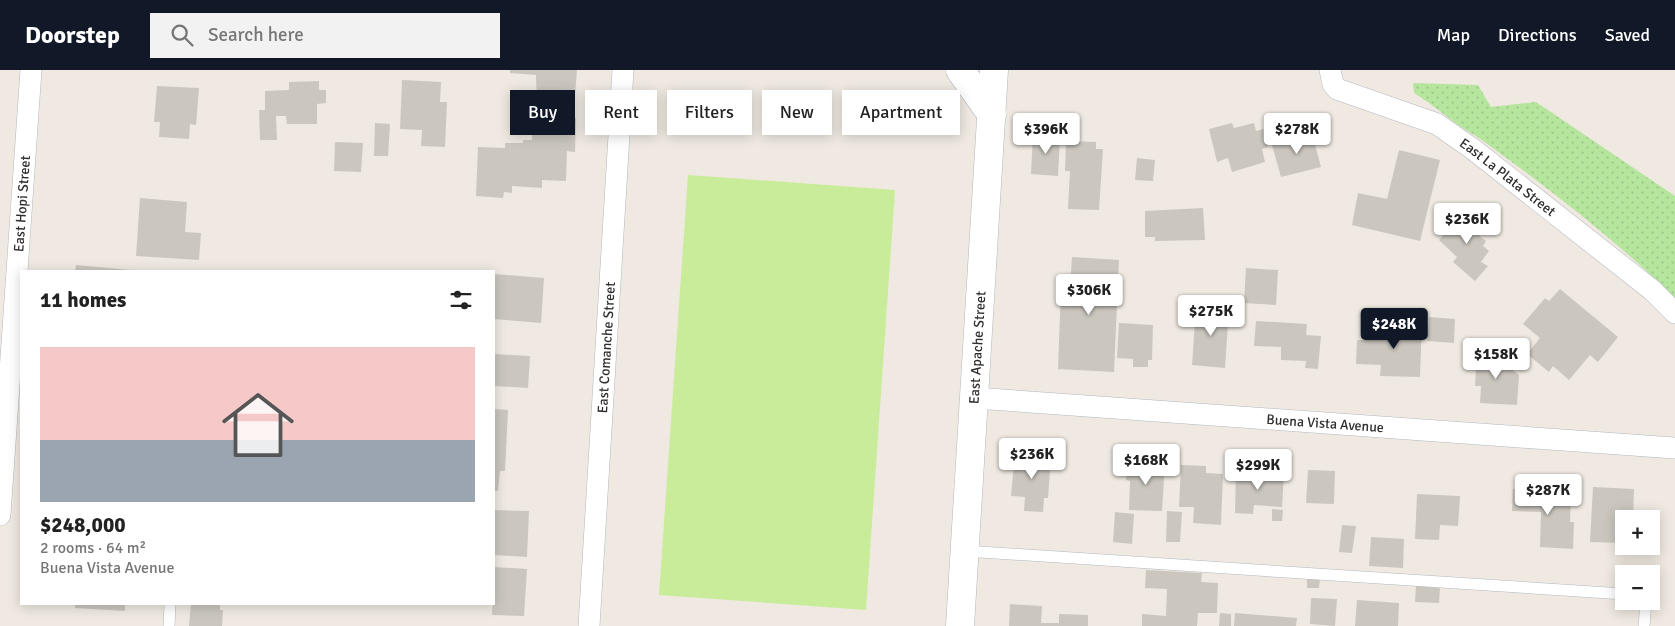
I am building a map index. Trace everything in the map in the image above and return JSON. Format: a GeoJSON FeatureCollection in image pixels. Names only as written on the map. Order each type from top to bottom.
{"type":"FeatureCollection","features":[{"type":"Feature","properties":{"kind":"main road"},"geometry":{"type":"LineString","coordinates":[[960,70],[992,115]]}},
{"type":"Feature","properties":{"kind":"main road","name":"East Apache Street"},"geometry":{"type":"LineString","coordinates":[[960,626],[994,70]]}},
{"type":"Feature","properties":{"kind":"street","name":"East Hopi Street"},"geometry":{"type":"LineString","coordinates":[[0,515],[31,70]]}},
{"type":"Feature","properties":{"kind":"street","name":"East Comanche Street"},"geometry":{"type":"LineString","coordinates":[[589,626],[623,70]]}},
{"type":"Feature","properties":{"kind":"street","name":"East La Plata Street"},"geometry":{"type":"LineString","coordinates":[[1330,70],[1333,84],[1337,89],[1437,124],[1474,150],[1652,290],[1675,313]]}},
{"type":"Feature","properties":{"kind":"street","name":"Buena Vista Avenue"},"geometry":{"type":"LineString","coordinates":[[975,398],[1675,448]]}},
{"type":"Feature","properties":{"kind":"lane"},"geometry":{"type":"LineString","coordinates":[[965,551],[1615,593]]}},
{"type":"Feature","properties":{"kind":"lane"},"geometry":{"type":"LineString","coordinates":[[169,626],[170,605]]}},
{"type":"Feature","properties":{"kind":"lane"},"geometry":{"type":"LineString","coordinates":[[1644,626],[1645,610]]}},
{"type":"Feature","properties":{"kind":"green space"},"geometry":{"type":"Polygon","coordinates":[[[1413,83],[1478,85],[1491,107],[1536,102],[1675,196],[1675,298],[1630,256],[1560,198],[1482,140],[1414,93],[1413,83]]]}},
{"type":"Feature","properties":{"kind":"green space"},"geometry":{"type":"Polygon","coordinates":[[[688,175],[895,190],[866,610],[659,595],[688,175]]]}},
{"type":"Feature","properties":{"kind":"building"},"geometry":{"type":"Polygon","coordinates":[[[510,70],[577,70],[575,96],[575,90],[536,90],[536,75],[510,73],[510,70]]]}},
{"type":"Feature","properties":{"kind":"building"},"geometry":{"type":"Polygon","coordinates":[[[402,80],[441,82],[440,102],[447,102],[445,147],[421,146],[422,130],[400,129],[402,80]]]}},
{"type":"Feature","properties":{"kind":"building"},"geometry":{"type":"Polygon","coordinates":[[[319,81],[319,90],[326,90],[326,103],[317,104],[317,124],[287,124],[286,116],[276,116],[277,140],[260,140],[259,110],[265,110],[265,91],[289,90],[289,82],[319,81]]]}},
{"type":"Feature","properties":{"kind":"building"},"geometry":{"type":"Polygon","coordinates":[[[157,86],[199,88],[196,125],[190,124],[189,139],[159,137],[160,122],[154,122],[157,86]]]}},
{"type":"Feature","properties":{"kind":"building"},"geometry":{"type":"Polygon","coordinates":[[[576,118],[575,152],[567,151],[566,181],[542,180],[542,188],[512,186],[512,193],[504,192],[503,198],[476,196],[478,147],[505,148],[505,143],[523,143],[523,140],[532,140],[532,135],[575,135],[576,118]]]}},
{"type":"Feature","properties":{"kind":"building"},"geometry":{"type":"Polygon","coordinates":[[[375,123],[390,124],[388,156],[374,156],[375,123]]]}},
{"type":"Feature","properties":{"kind":"building"},"geometry":{"type":"Polygon","coordinates":[[[1232,123],[1234,128],[1254,123],[1256,131],[1264,129],[1268,147],[1262,149],[1265,162],[1232,172],[1228,158],[1217,162],[1209,129],[1232,123]]]}},
{"type":"Feature","properties":{"kind":"building"},"geometry":{"type":"Polygon","coordinates":[[[1312,133],[1321,167],[1281,177],[1272,145],[1312,133]]]}},
{"type":"Feature","properties":{"kind":"building"},"geometry":{"type":"Polygon","coordinates":[[[1033,134],[1060,136],[1058,176],[1031,174],[1033,134]]]}},
{"type":"Feature","properties":{"kind":"building"},"geometry":{"type":"Polygon","coordinates":[[[1066,141],[1096,142],[1096,149],[1103,149],[1099,210],[1068,209],[1070,171],[1065,171],[1066,141]]]}},
{"type":"Feature","properties":{"kind":"building"},"geometry":{"type":"Polygon","coordinates":[[[335,142],[363,143],[361,172],[334,171],[335,142]]]}},
{"type":"Feature","properties":{"kind":"building"},"geometry":{"type":"Polygon","coordinates":[[[1399,150],[1440,160],[1420,241],[1352,225],[1358,193],[1387,199],[1399,150]]]}},
{"type":"Feature","properties":{"kind":"building"},"geometry":{"type":"Polygon","coordinates":[[[1137,158],[1155,160],[1153,181],[1135,180],[1137,158]]]}},
{"type":"Feature","properties":{"kind":"building"},"geometry":{"type":"Polygon","coordinates":[[[140,198],[187,202],[185,232],[201,233],[199,260],[136,256],[140,198]]]}},
{"type":"Feature","properties":{"kind":"building"},"geometry":{"type":"Polygon","coordinates":[[[1203,208],[1205,240],[1155,241],[1155,237],[1145,237],[1145,211],[1203,208]]]}},
{"type":"Feature","properties":{"kind":"building"},"geometry":{"type":"Polygon","coordinates":[[[1464,210],[1485,229],[1479,236],[1486,241],[1483,246],[1489,251],[1481,262],[1488,266],[1475,281],[1453,262],[1457,257],[1439,240],[1455,222],[1454,215],[1464,210]]]}},
{"type":"Feature","properties":{"kind":"building"},"geometry":{"type":"Polygon","coordinates":[[[1072,257],[1119,260],[1114,372],[1058,369],[1061,288],[1070,288],[1072,257]]]}},
{"type":"Feature","properties":{"kind":"building"},"geometry":{"type":"Polygon","coordinates":[[[76,265],[131,270],[75,270],[76,265]]]}},
{"type":"Feature","properties":{"kind":"building"},"geometry":{"type":"Polygon","coordinates":[[[1246,268],[1278,270],[1276,305],[1244,303],[1246,268]]]}},
{"type":"Feature","properties":{"kind":"building"},"geometry":{"type":"Polygon","coordinates":[[[495,274],[544,278],[541,323],[495,319],[495,274]]]}},
{"type":"Feature","properties":{"kind":"building"},"geometry":{"type":"Polygon","coordinates":[[[1560,289],[1618,337],[1598,362],[1590,355],[1569,380],[1553,366],[1549,372],[1527,354],[1540,338],[1523,324],[1545,298],[1549,301],[1560,289]]]}},
{"type":"Feature","properties":{"kind":"building"},"geometry":{"type":"Polygon","coordinates":[[[1196,306],[1229,308],[1225,368],[1192,365],[1196,306]]]}},
{"type":"Feature","properties":{"kind":"building"},"geometry":{"type":"Polygon","coordinates":[[[1429,317],[1455,319],[1454,343],[1427,341],[1429,317]]]}},
{"type":"Feature","properties":{"kind":"building"},"geometry":{"type":"Polygon","coordinates":[[[1392,320],[1422,322],[1420,377],[1380,376],[1381,365],[1356,364],[1357,340],[1367,340],[1368,331],[1391,332],[1392,320]]]}},
{"type":"Feature","properties":{"kind":"building"},"geometry":{"type":"Polygon","coordinates":[[[1256,321],[1307,324],[1306,335],[1321,336],[1318,369],[1305,368],[1306,361],[1281,360],[1281,347],[1254,346],[1256,321]]]}},
{"type":"Feature","properties":{"kind":"building"},"geometry":{"type":"Polygon","coordinates":[[[1119,323],[1153,325],[1152,360],[1148,360],[1148,367],[1133,367],[1133,359],[1117,358],[1119,323]]]}},
{"type":"Feature","properties":{"kind":"building"},"geometry":{"type":"Polygon","coordinates":[[[1483,347],[1519,375],[1517,405],[1480,403],[1481,386],[1475,386],[1477,350],[1483,350],[1483,347]]]}},
{"type":"Feature","properties":{"kind":"building"},"geometry":{"type":"Polygon","coordinates":[[[495,354],[530,356],[528,388],[495,386],[495,354]]]}},
{"type":"Feature","properties":{"kind":"building"},"geometry":{"type":"Polygon","coordinates":[[[495,409],[508,410],[505,471],[500,471],[498,491],[495,491],[495,409]]]}},
{"type":"Feature","properties":{"kind":"building"},"geometry":{"type":"Polygon","coordinates":[[[1015,453],[1051,456],[1048,498],[1044,498],[1043,512],[1024,511],[1025,497],[1011,496],[1015,453]]]}},
{"type":"Feature","properties":{"kind":"building"},"geometry":{"type":"Polygon","coordinates":[[[1127,462],[1165,463],[1162,511],[1129,510],[1130,481],[1126,480],[1127,462]]]}},
{"type":"Feature","properties":{"kind":"building"},"geometry":{"type":"Polygon","coordinates":[[[1181,465],[1206,466],[1206,473],[1223,474],[1221,525],[1193,523],[1194,507],[1179,507],[1181,465]]]}},
{"type":"Feature","properties":{"kind":"building"},"geometry":{"type":"Polygon","coordinates":[[[1308,470],[1335,471],[1334,504],[1306,503],[1308,470]]]}},
{"type":"Feature","properties":{"kind":"building"},"geometry":{"type":"Polygon","coordinates":[[[1236,471],[1284,473],[1282,507],[1254,505],[1253,514],[1235,513],[1236,471]]]}},
{"type":"Feature","properties":{"kind":"building"},"geometry":{"type":"Polygon","coordinates":[[[1593,487],[1634,489],[1633,510],[1615,510],[1615,543],[1590,542],[1593,487]]]}},
{"type":"Feature","properties":{"kind":"building"},"geometry":{"type":"Polygon","coordinates":[[[1513,489],[1543,490],[1543,494],[1571,496],[1570,522],[1574,522],[1573,549],[1540,547],[1541,512],[1512,511],[1513,489]]]}},
{"type":"Feature","properties":{"kind":"building"},"geometry":{"type":"Polygon","coordinates":[[[1417,494],[1460,496],[1458,526],[1440,525],[1439,540],[1415,539],[1417,494]]]}},
{"type":"Feature","properties":{"kind":"building"},"geometry":{"type":"Polygon","coordinates":[[[1272,509],[1283,510],[1282,521],[1272,521],[1272,509]]]}},
{"type":"Feature","properties":{"kind":"building"},"geometry":{"type":"Polygon","coordinates":[[[495,510],[529,511],[527,557],[495,555],[495,510]]]}},
{"type":"Feature","properties":{"kind":"building"},"geometry":{"type":"Polygon","coordinates":[[[1167,511],[1182,512],[1180,542],[1166,542],[1167,511]]]}},
{"type":"Feature","properties":{"kind":"building"},"geometry":{"type":"Polygon","coordinates":[[[1115,512],[1134,514],[1132,544],[1113,542],[1115,512]]]}},
{"type":"Feature","properties":{"kind":"building"},"geometry":{"type":"Polygon","coordinates":[[[1342,525],[1356,526],[1352,553],[1339,552],[1342,525]]]}},
{"type":"Feature","properties":{"kind":"building"},"geometry":{"type":"Polygon","coordinates":[[[1371,537],[1404,539],[1403,568],[1369,566],[1371,537]]]}},
{"type":"Feature","properties":{"kind":"building"},"geometry":{"type":"Polygon","coordinates":[[[495,567],[527,569],[524,616],[492,615],[492,605],[495,605],[495,567]]]}},
{"type":"Feature","properties":{"kind":"building"},"geometry":{"type":"Polygon","coordinates":[[[1146,570],[1202,573],[1201,582],[1218,583],[1217,613],[1198,613],[1197,626],[1142,626],[1142,614],[1166,616],[1167,589],[1145,588],[1146,570]]]}},
{"type":"Feature","properties":{"kind":"building"},"geometry":{"type":"Polygon","coordinates":[[[1307,579],[1320,579],[1319,588],[1307,588],[1307,579]]]}},
{"type":"Feature","properties":{"kind":"building"},"geometry":{"type":"Polygon","coordinates":[[[1416,586],[1440,588],[1439,603],[1415,602],[1416,586]]]}},
{"type":"Feature","properties":{"kind":"building"},"geometry":{"type":"Polygon","coordinates":[[[1311,598],[1337,599],[1335,626],[1310,624],[1311,598]]]}},
{"type":"Feature","properties":{"kind":"building"},"geometry":{"type":"Polygon","coordinates":[[[1357,600],[1399,603],[1398,626],[1355,626],[1357,600]]]}},
{"type":"Feature","properties":{"kind":"building"},"geometry":{"type":"Polygon","coordinates":[[[1010,604],[1042,606],[1041,623],[1059,623],[1059,614],[1088,615],[1088,626],[1009,626],[1010,604]]]}},
{"type":"Feature","properties":{"kind":"building"},"geometry":{"type":"Polygon","coordinates":[[[75,605],[125,605],[125,611],[75,608],[75,605]]]}},
{"type":"Feature","properties":{"kind":"building"},"geometry":{"type":"Polygon","coordinates":[[[191,605],[220,605],[220,610],[223,610],[222,626],[189,626],[191,605]]]}},
{"type":"Feature","properties":{"kind":"building"},"geometry":{"type":"Polygon","coordinates":[[[1220,613],[1231,614],[1231,626],[1219,626],[1220,613]]]}},
{"type":"Feature","properties":{"kind":"building"},"geometry":{"type":"Polygon","coordinates":[[[1235,613],[1297,618],[1296,626],[1234,626],[1235,613]]]}}]}
